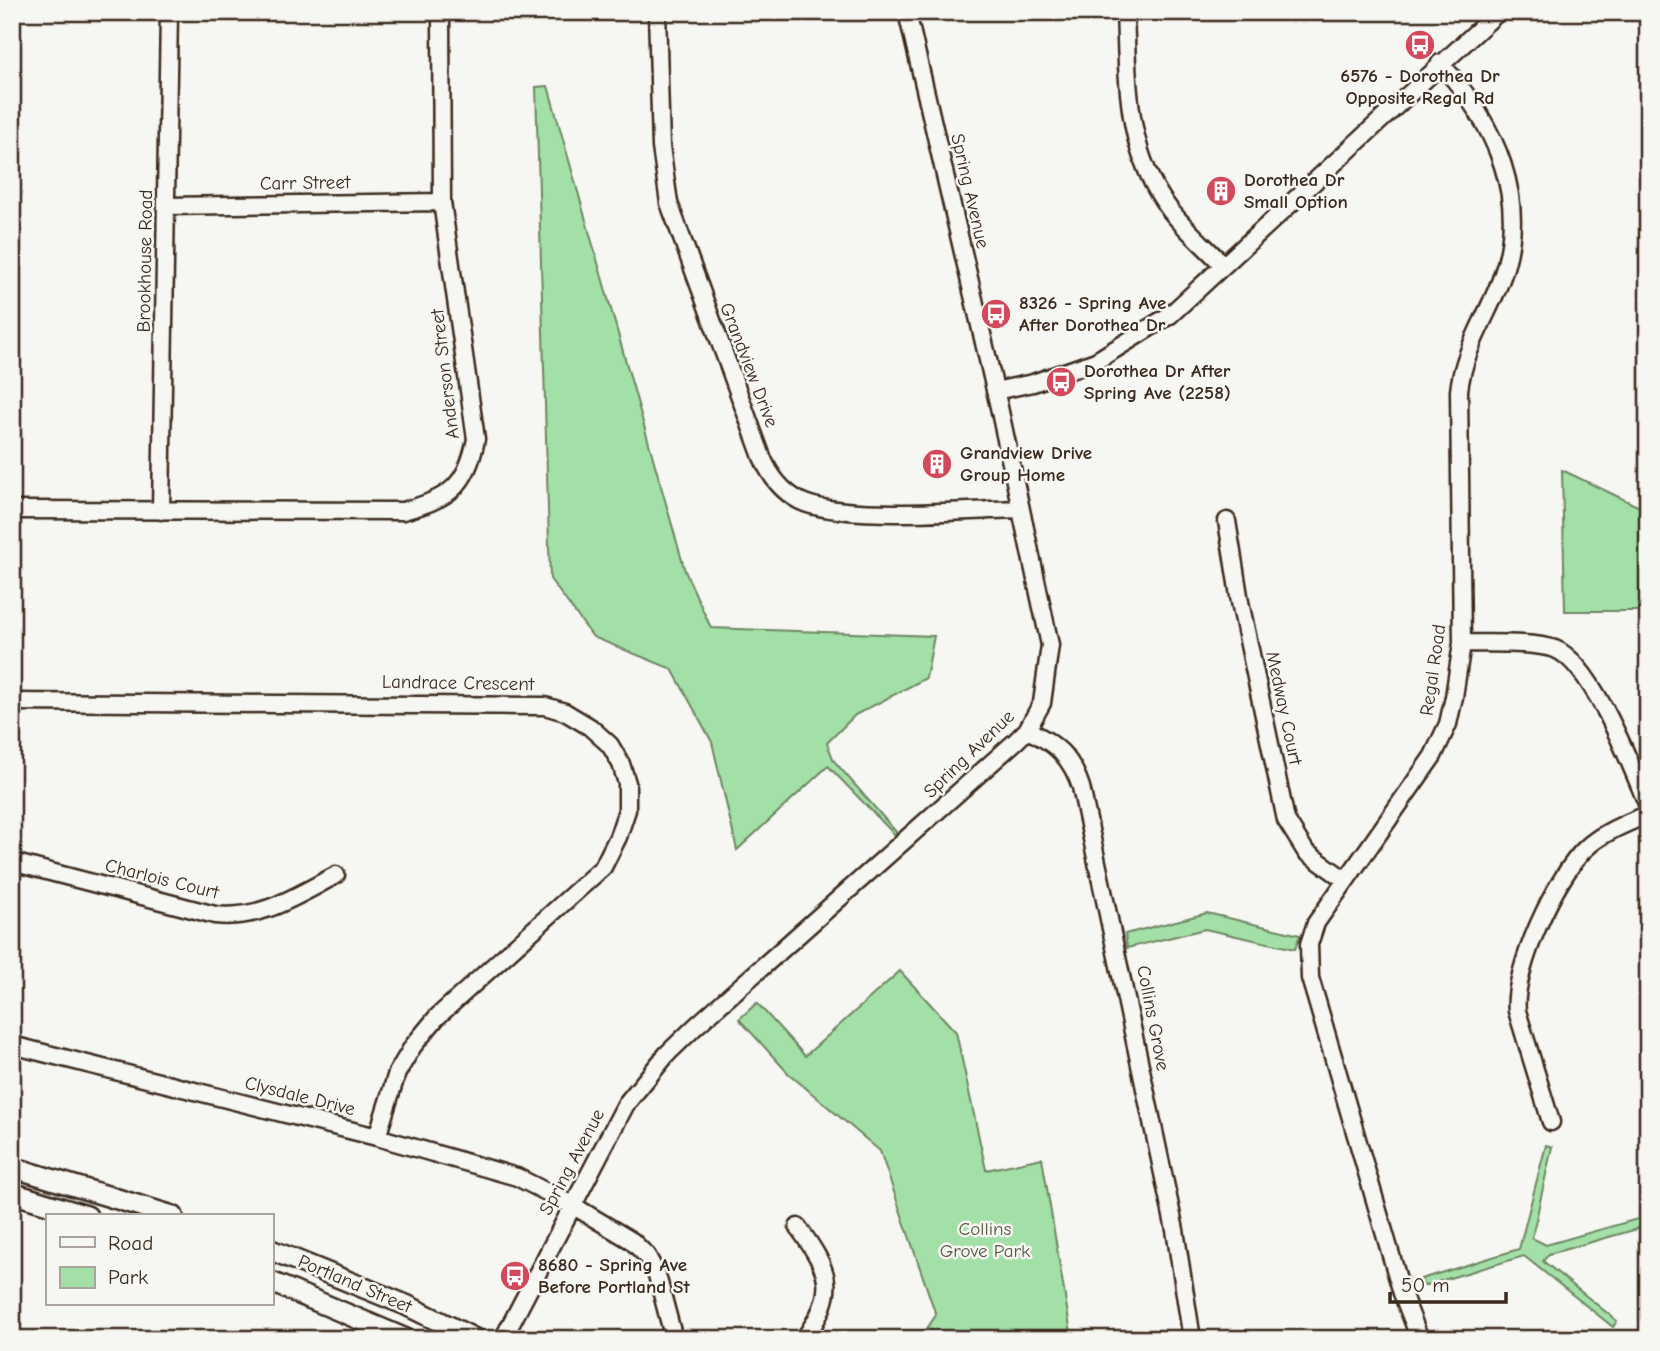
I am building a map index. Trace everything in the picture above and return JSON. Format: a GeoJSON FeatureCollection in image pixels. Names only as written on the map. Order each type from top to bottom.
{"type":"FeatureCollection","features":[{"type":"Feature","properties":{"kind":"main road"},"geometry":{"type":"LineString","coordinates":[[12,1167],[166,1214]]}},
{"type":"Feature","properties":{"kind":"main road"},"geometry":{"type":"LineString","coordinates":[[12,1194],[80,1214]]}},
{"type":"Feature","properties":{"kind":"main road","name":"Portland Street"},"geometry":{"type":"LineString","coordinates":[[273,1251],[394,1300],[475,1339]]}},
{"type":"Feature","properties":{"kind":"main road","name":"Portland Street"},"geometry":{"type":"LineString","coordinates":[[273,1283],[406,1339]]}},
{"type":"Feature","properties":{"kind":"street","name":"Brookhouse Road"},"geometry":{"type":"LineString","coordinates":[[161,511],[169,12]]}},
{"type":"Feature","properties":{"kind":"street","name":"Anderson Street"},"geometry":{"type":"LineString","coordinates":[[12,510],[403,511],[446,496],[458,485],[472,458],[475,417],[442,202],[441,12]]}},
{"type":"Feature","properties":{"kind":"street","name":"Grandview Drive"},"geometry":{"type":"LineString","coordinates":[[657,12],[661,146],[669,203],[762,457],[776,482],[802,502],[844,511],[1020,509]]}},
{"type":"Feature","properties":{"kind":"street","name":"Spring Avenue"},"geometry":{"type":"LineString","coordinates":[[503,1339],[626,1104],[667,1054],[1027,730],[1042,703],[1050,645],[995,391],[907,12]]}},
{"type":"Feature","properties":{"kind":"street"},"geometry":{"type":"LineString","coordinates":[[1125,12],[1129,114],[1145,167],[1171,211],[1223,265]]}},
{"type":"Feature","properties":{"kind":"street"},"geometry":{"type":"LineString","coordinates":[[995,391],[1067,372],[1126,345],[1170,315],[1498,12]]}},
{"type":"Feature","properties":{"kind":"street","name":"Regal Road"},"geometry":{"type":"LineString","coordinates":[[1420,1339],[1402,1293],[1310,978],[1309,944],[1315,923],[1344,879],[1433,756],[1448,724],[1462,643],[1461,369],[1501,280],[1510,247],[1512,214],[1508,180],[1496,141],[1464,90],[1440,63]]}},
{"type":"Feature","properties":{"kind":"street","name":"Carr Street"},"geometry":{"type":"LineString","coordinates":[[167,206],[442,202]]}},
{"type":"Feature","properties":{"kind":"street","name":"Medway Court"},"geometry":{"type":"LineString","coordinates":[[1227,521],[1240,602],[1286,820],[1306,852],[1344,879]]}},
{"type":"Feature","properties":{"kind":"street"},"geometry":{"type":"LineString","coordinates":[[1462,643],[1541,647],[1555,649],[1568,658],[1581,670],[1620,740],[1648,806]]}},
{"type":"Feature","properties":{"kind":"street","name":"Landrace Crescent"},"geometry":{"type":"LineString","coordinates":[[12,702],[533,705],[565,712],[590,727],[610,746],[621,764],[628,810],[603,867],[436,1017],[413,1046],[397,1073],[377,1137]]}},
{"type":"Feature","properties":{"kind":"street","name":"Collins Grove"},"geometry":{"type":"LineString","coordinates":[[1027,730],[1060,749],[1070,760],[1081,787],[1175,1230],[1192,1339]]}},
{"type":"Feature","properties":{"kind":"street"},"geometry":{"type":"LineString","coordinates":[[1551,1122],[1517,1011],[1515,994],[1522,962],[1575,861],[1597,839],[1648,814]]}},
{"type":"Feature","properties":{"kind":"street","name":"Charlois Court"},"geometry":{"type":"LineString","coordinates":[[12,862],[215,915],[238,918],[277,906],[336,874]]}},
{"type":"Feature","properties":{"kind":"street","name":"Clysdale Drive"},"geometry":{"type":"LineString","coordinates":[[12,1045],[377,1137],[517,1177],[572,1205],[632,1241],[647,1256],[657,1275],[674,1339]]}},
{"type":"Feature","properties":{"kind":"street"},"geometry":{"type":"LineString","coordinates":[[798,1227],[822,1261],[828,1276],[824,1305],[804,1339]]}},
{"type":"Feature","properties":{"kind":"green space"},"geometry":{"type":"Polygon","coordinates":[[[548,86],[685,571],[711,628],[934,636],[926,678],[855,715],[827,743],[834,761],[897,833],[895,835],[828,766],[737,850],[712,742],[672,669],[593,637],[550,579],[536,87],[548,86]]]}},
{"type":"Feature","properties":{"kind":"green space"},"geometry":{"type":"Polygon","coordinates":[[[1562,470],[1648,511],[1648,611],[1565,611],[1562,470]]]}},
{"type":"Feature","properties":{"kind":"green space"},"geometry":{"type":"Polygon","coordinates":[[[1207,913],[1300,935],[1295,949],[1205,929],[1127,948],[1125,934],[1207,913]]]}},
{"type":"Feature","properties":{"kind":"green space","name":"Collins Grove Park"},"geometry":{"type":"Polygon","coordinates":[[[900,971],[956,1032],[986,1170],[1042,1158],[1072,1339],[949,1339],[940,1334],[937,1339],[920,1339],[936,1315],[880,1151],[788,1073],[739,1019],[757,1003],[805,1056],[900,971]]]}},
{"type":"Feature","properties":{"kind":"green space"},"geometry":{"type":"Polygon","coordinates":[[[1546,1145],[1552,1147],[1532,1238],[1546,1245],[1648,1216],[1648,1226],[1549,1254],[1543,1261],[1617,1321],[1613,1327],[1524,1256],[1423,1286],[1421,1279],[1519,1249],[1546,1145]]]}},
{"type":"Feature","properties":{"kind":"place","name":"6576 - Dorothea Dr Opposite Regal Rd"},"geometry":{"type":"Point","coordinates":[1420,45]}},
{"type":"Feature","properties":{"kind":"place","name":"Dorothea Dr Small Option"},"geometry":{"type":"Point","coordinates":[1221,191]}},
{"type":"Feature","properties":{"kind":"place","name":"8326 - Spring Ave After Dorothea Dr"},"geometry":{"type":"Point","coordinates":[996,314]}},
{"type":"Feature","properties":{"kind":"place","name":"Dorothea Dr After Spring Ave (2258)"},"geometry":{"type":"Point","coordinates":[1061,382]}},
{"type":"Feature","properties":{"kind":"place","name":"Grandview Drive Group Home"},"geometry":{"type":"Point","coordinates":[937,464]}},
{"type":"Feature","properties":{"kind":"place","name":"8680 - Spring Ave Before Portland St"},"geometry":{"type":"Point","coordinates":[515,1276]}}]}
